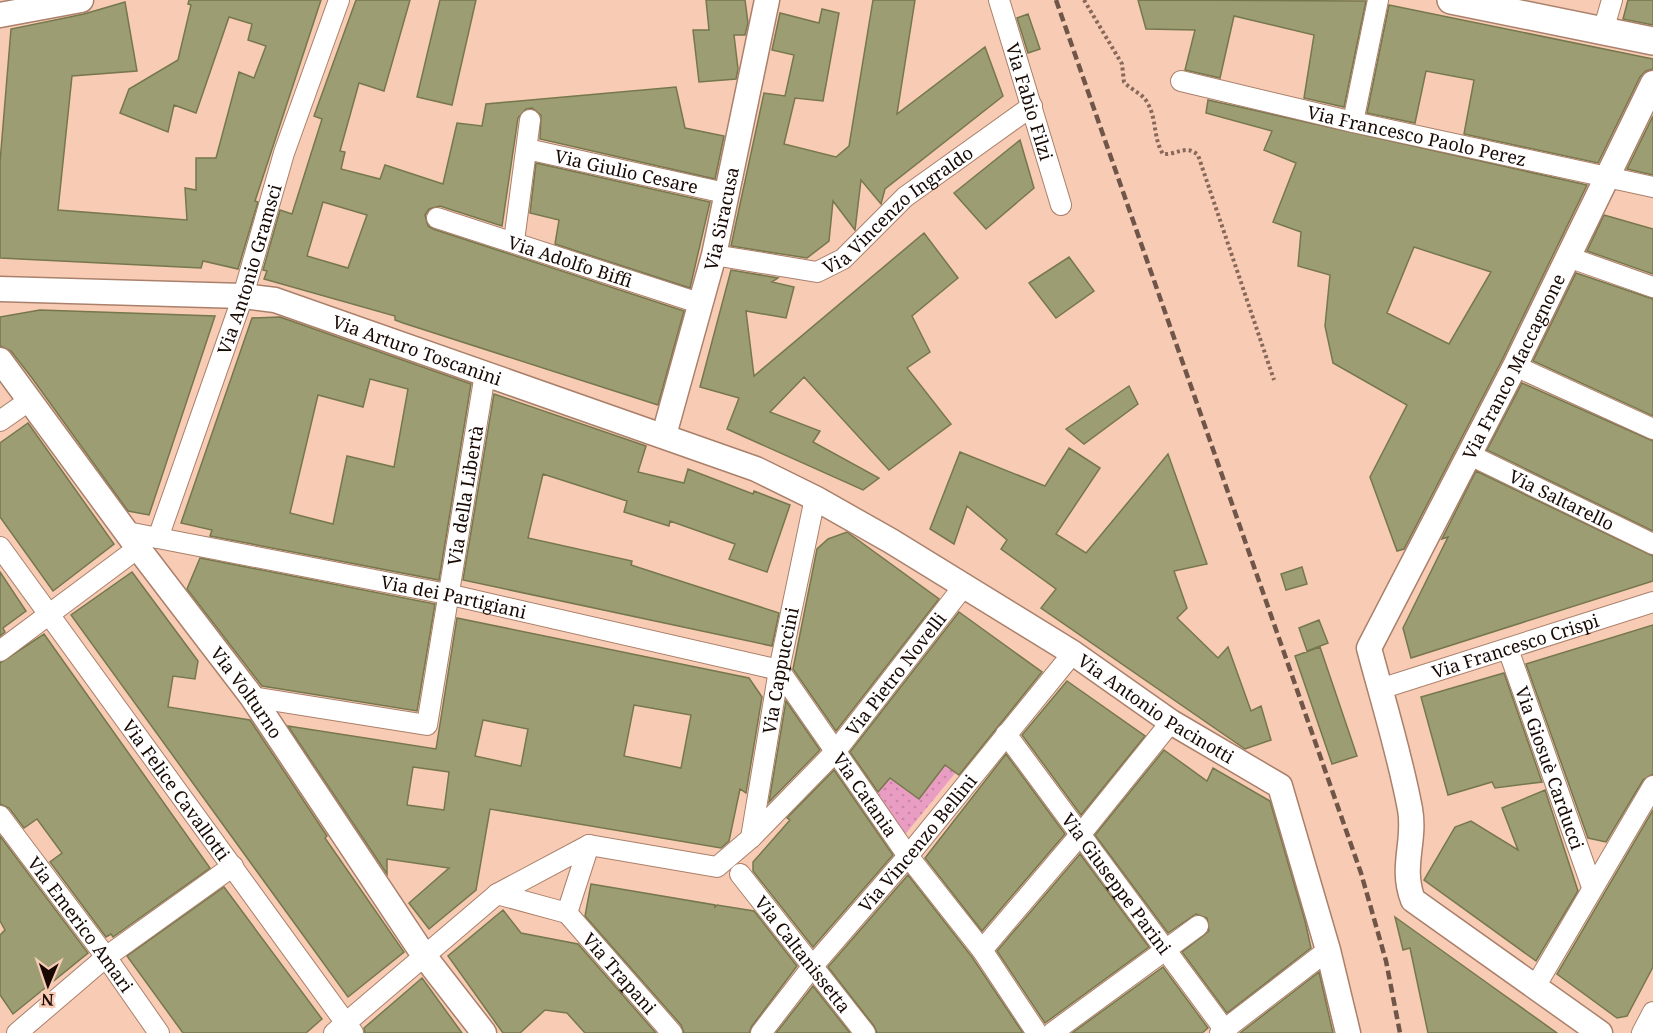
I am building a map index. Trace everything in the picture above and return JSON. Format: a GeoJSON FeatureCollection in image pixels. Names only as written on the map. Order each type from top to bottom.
{"type":"FeatureCollection","features":[{"type":"Feature","properties":{"kind":"main road"},"geometry":{"type":"LineString","coordinates":[[1451,0],[1653,41]]}},
{"type":"Feature","properties":{"kind":"street"},"geometry":{"type":"LineString","coordinates":[[0,15],[81,0]]}},
{"type":"Feature","properties":{"kind":"street","name":"Via Antonio Gramsci"},"geometry":{"type":"LineString","coordinates":[[141,539],[243,296],[284,153],[339,0]]}},
{"type":"Feature","properties":{"kind":"street","name":"Via Siracusa"},"geometry":{"type":"LineString","coordinates":[[664,435],[714,255],[725,193],[767,0]]}},
{"type":"Feature","properties":{"kind":"street","name":"Via Fabio Filzi"},"geometry":{"type":"LineString","coordinates":[[999,0],[1003,21],[1032,106],[1061,205]]}},
{"type":"Feature","properties":{"kind":"street"},"geometry":{"type":"LineString","coordinates":[[1353,122],[1378,0]]}},
{"type":"Feature","properties":{"kind":"street"},"geometry":{"type":"LineString","coordinates":[[1604,31],[1612,0]]}},
{"type":"Feature","properties":{"kind":"street","name":"Via Francesco Paolo Perez"},"geometry":{"type":"LineString","coordinates":[[1181,81],[1353,122],[1653,187]]}},
{"type":"Feature","properties":{"kind":"street","name":"Via Franco Maccagnone"},"geometry":{"type":"LineString","coordinates":[[1380,689],[1369,648],[1515,366],[1653,83]]}},
{"type":"Feature","properties":{"kind":"street","name":"Via Vincenzo Ingraldo"},"geometry":{"type":"LineString","coordinates":[[714,255],[817,272],[843,259],[904,198],[1032,106]]}},
{"type":"Feature","properties":{"kind":"street"},"geometry":{"type":"LineString","coordinates":[[514,241],[530,120]]}},
{"type":"Feature","properties":{"kind":"street","name":"Via Giulio Cesare"},"geometry":{"type":"LineString","coordinates":[[527,149],[725,193]]}},
{"type":"Feature","properties":{"kind":"street","name":"Via Adolfo Biffi"},"geometry":{"type":"LineString","coordinates":[[437,218],[514,241],[702,304]]}},
{"type":"Feature","properties":{"kind":"street"},"geometry":{"type":"LineString","coordinates":[[1568,257],[1653,287]]}},
{"type":"Feature","properties":{"kind":"street","name":"Via Arturo Toscanini"},"geometry":{"type":"LineString","coordinates":[[0,289],[243,296],[275,300],[664,435],[756,469],[815,498]]}},
{"type":"Feature","properties":{"kind":"street","name":"Via Volturno"},"geometry":{"type":"LineString","coordinates":[[0,360],[141,539],[252,697],[425,957],[484,1033]]}},
{"type":"Feature","properties":{"kind":"street"},"geometry":{"type":"LineString","coordinates":[[1515,366],[1653,429]]}},
{"type":"Feature","properties":{"kind":"street","name":"Via della Libertà"},"geometry":{"type":"LineString","coordinates":[[252,697],[427,724],[485,374]]}},
{"type":"Feature","properties":{"kind":"street"},"geometry":{"type":"LineString","coordinates":[[0,421],[30,400]]}},
{"type":"Feature","properties":{"kind":"street","name":"Via Saltarello"},"geometry":{"type":"LineString","coordinates":[[1470,455],[1653,544]]}},
{"type":"Feature","properties":{"kind":"street","name":"Via Antonio Pacinotti"},"geometry":{"type":"LineString","coordinates":[[815,498],[1073,653],[1171,722],[1281,786],[1328,950],[1348,1033]]}},
{"type":"Feature","properties":{"kind":"street","name":"Via Cappuccini"},"geometry":{"type":"LineString","coordinates":[[740,874],[749,841],[779,670],[815,498]]}},
{"type":"Feature","properties":{"kind":"street"},"geometry":{"type":"LineString","coordinates":[[0,651],[50,615],[141,539]]}},
{"type":"Feature","properties":{"kind":"street","name":"Via dei Partigiani"},"geometry":{"type":"LineString","coordinates":[[141,539],[447,594],[779,670]]}},
{"type":"Feature","properties":{"kind":"street","name":"Via Felice Cavallotti"},"geometry":{"type":"LineString","coordinates":[[0,547],[233,866],[344,1030]]}},
{"type":"Feature","properties":{"kind":"street","name":"Via Pietro Novelli"},"geometry":{"type":"LineString","coordinates":[[717,867],[749,841],[835,752],[963,587]]}},
{"type":"Feature","properties":{"kind":"street","name":"Via Francesco Crispi"},"geometry":{"type":"LineString","coordinates":[[1380,689],[1653,602]]}},
{"type":"Feature","properties":{"kind":"street","name":"Via Giosuè Carducci"},"geometry":{"type":"LineString","coordinates":[[1508,649],[1592,888]]}},
{"type":"Feature","properties":{"kind":"street","name":"Via Vincenzo Bellini"},"geometry":{"type":"LineString","coordinates":[[760,1033],[812,967],[908,856],[1073,653]]}},
{"type":"Feature","properties":{"kind":"street","name":"Via Catania"},"geometry":{"type":"LineString","coordinates":[[779,670],[908,856],[982,950],[1037,1033]]}},
{"type":"Feature","properties":{"kind":"street"},"geometry":{"type":"LineString","coordinates":[[1380,689],[1411,812],[1406,868],[1407,885],[1413,900],[1600,1033]]}},
{"type":"Feature","properties":{"kind":"street"},"geometry":{"type":"LineString","coordinates":[[982,950],[1080,835],[1171,722]]}},
{"type":"Feature","properties":{"kind":"street","name":"Via Giuseppe Parini"},"geometry":{"type":"LineString","coordinates":[[1006,734],[1224,1032]]}},
{"type":"Feature","properties":{"kind":"street"},"geometry":{"type":"LineString","coordinates":[[1536,987],[1653,786]]}},
{"type":"Feature","properties":{"kind":"street","name":"Via Emerico Amari"},"geometry":{"type":"LineString","coordinates":[[0,816],[106,957],[159,1033]]}},
{"type":"Feature","properties":{"kind":"street"},"geometry":{"type":"LineString","coordinates":[[496,894],[567,913],[589,845]]}},
{"type":"Feature","properties":{"kind":"street"},"geometry":{"type":"LineString","coordinates":[[344,1030],[496,894],[589,845],[717,867],[740,874]]}},
{"type":"Feature","properties":{"kind":"street"},"geometry":{"type":"LineString","coordinates":[[17,1033],[106,957],[233,866]]}},
{"type":"Feature","properties":{"kind":"street","name":"Via Caltanissetta"},"geometry":{"type":"LineString","coordinates":[[740,874],[865,1033]]}},
{"type":"Feature","properties":{"kind":"street","name":"Via Trapani"},"geometry":{"type":"LineString","coordinates":[[567,913],[672,1033]]}},
{"type":"Feature","properties":{"kind":"street"},"geometry":{"type":"LineString","coordinates":[[1052,1033],[1198,926]]}},
{"type":"Feature","properties":{"kind":"street"},"geometry":{"type":"LineString","coordinates":[[1224,1032],[1328,950]]}},
{"type":"Feature","properties":{"kind":"street"},"geometry":{"type":"LineString","coordinates":[[1641,1033],[1653,1012]]}},
{"type":"Feature","properties":{"kind":"street"},"geometry":{"type":"LineString","coordinates":[[0,1027],[4,1033]]}},
{"type":"Feature","properties":{"kind":"path"},"geometry":{"type":"LineString","coordinates":[[1084,0],[1122,64],[1124,82],[1147,101],[1152,112],[1155,140],[1163,154],[1182,149],[1193,150],[1198,155],[1274,380]]}},
{"type":"Feature","properties":{"kind":"shaded area"},"geometry":{"type":"Polygon","coordinates":[[[945,765],[956,772],[903,837],[876,795],[890,778],[945,765]]]}},
{"type":"Feature","properties":{"kind":"building"},"geometry":{"type":"Polygon","coordinates":[[[189,0],[321,0],[255,201],[258,202],[238,269],[203,261],[201,268],[0,258],[0,162],[11,29],[84,14],[125,2],[137,71],[72,76],[58,210],[187,220],[185,188],[196,190],[196,158],[216,158],[239,72],[254,78],[266,46],[248,40],[252,24],[229,17],[196,113],[174,105],[168,132],[120,113],[129,89],[178,60],[191,5],[188,4],[189,0]]]}},
{"type":"Feature","properties":{"kind":"building"},"geometry":{"type":"Polygon","coordinates":[[[356,0],[410,0],[384,91],[359,83],[340,151],[345,152],[341,169],[380,179],[385,165],[443,184],[457,123],[482,126],[486,104],[676,87],[685,128],[724,136],[715,179],[540,139],[541,115],[532,108],[526,109],[518,118],[502,226],[440,206],[429,209],[425,215],[428,226],[433,229],[684,311],[658,405],[403,323],[395,320],[395,316],[264,279],[267,271],[263,270],[280,210],[292,214],[322,119],[314,116],[356,0]],[[323,202],[307,256],[348,268],[367,215],[323,202]]]}},
{"type":"Feature","properties":{"kind":"building"},"geometry":{"type":"Polygon","coordinates":[[[440,0],[476,0],[452,105],[417,97],[440,0]]]}},
{"type":"Feature","properties":{"kind":"building"},"geometry":{"type":"Polygon","coordinates":[[[706,0],[745,0],[748,23],[745,35],[734,35],[738,69],[736,79],[699,82],[693,30],[709,30],[706,0]]]}},
{"type":"Feature","properties":{"kind":"building"},"geometry":{"type":"Polygon","coordinates":[[[873,0],[915,0],[897,114],[985,47],[1003,96],[885,189],[881,204],[861,180],[855,230],[833,201],[829,241],[807,258],[731,246],[764,93],[785,96],[794,55],[772,50],[780,13],[819,23],[822,9],[839,13],[823,101],[795,98],[784,144],[836,157],[849,146],[873,0]]]}},
{"type":"Feature","properties":{"kind":"building"},"geometry":{"type":"Polygon","coordinates":[[[1138,0],[1366,1],[1344,107],[1304,98],[1314,35],[1234,16],[1220,78],[1185,70],[1195,30],[1146,29],[1138,0]]]}},
{"type":"Feature","properties":{"kind":"building"},"geometry":{"type":"Polygon","coordinates":[[[1628,0],[1653,0],[1653,25],[1623,19],[1628,0]]]}},
{"type":"Feature","properties":{"kind":"building"},"geometry":{"type":"Polygon","coordinates":[[[1389,5],[1653,59],[1653,69],[1646,71],[1640,77],[1598,163],[1464,134],[1474,80],[1426,71],[1415,123],[1367,113],[1389,5]]]}},
{"type":"Feature","properties":{"kind":"building"},"geometry":{"type":"Polygon","coordinates":[[[1028,14],[1040,49],[1028,53],[1017,18],[1028,14]]]}},
{"type":"Feature","properties":{"kind":"building"},"geometry":{"type":"Polygon","coordinates":[[[1208,100],[1587,185],[1502,360],[1404,549],[1397,551],[1370,477],[1407,405],[1333,363],[1325,326],[1330,275],[1298,266],[1301,232],[1273,222],[1296,163],[1264,150],[1272,131],[1206,113],[1208,100]],[[1414,247],[1387,313],[1449,344],[1491,272],[1414,247]]]}},
{"type":"Feature","properties":{"kind":"building"},"geometry":{"type":"Polygon","coordinates":[[[1653,116],[1653,175],[1627,169],[1653,116]]]}},
{"type":"Feature","properties":{"kind":"building"},"geometry":{"type":"Polygon","coordinates":[[[1020,140],[1034,188],[986,229],[954,193],[1020,140]]]}},
{"type":"Feature","properties":{"kind":"building"},"geometry":{"type":"Polygon","coordinates":[[[536,163],[710,202],[690,288],[555,244],[559,220],[530,213],[536,163]]]}},
{"type":"Feature","properties":{"kind":"building"},"geometry":{"type":"Polygon","coordinates":[[[1604,215],[1653,229],[1653,274],[1587,251],[1604,215]]]}},
{"type":"Feature","properties":{"kind":"building"},"geometry":{"type":"Polygon","coordinates":[[[924,233],[958,278],[912,316],[930,352],[907,368],[951,424],[889,470],[804,377],[770,412],[820,431],[813,442],[879,478],[863,490],[727,429],[739,398],[700,387],[731,270],[778,278],[772,282],[794,287],[786,318],[746,311],[754,376],[924,233]]]}},
{"type":"Feature","properties":{"kind":"building"},"geometry":{"type":"Polygon","coordinates":[[[1069,257],[1094,291],[1056,318],[1029,283],[1069,257]]]}},
{"type":"Feature","properties":{"kind":"building"},"geometry":{"type":"Polygon","coordinates":[[[1576,273],[1653,299],[1653,416],[1533,361],[1576,273]]]}},
{"type":"Feature","properties":{"kind":"building"},"geometry":{"type":"Polygon","coordinates":[[[40,310],[215,316],[149,515],[128,511],[32,378],[11,351],[0,346],[0,317],[40,310]]]}},
{"type":"Feature","properties":{"kind":"building"},"geometry":{"type":"Polygon","coordinates":[[[280,317],[471,384],[439,580],[210,536],[212,530],[181,523],[252,318],[280,317]],[[370,379],[363,407],[318,395],[290,513],[333,524],[347,456],[394,467],[408,389],[370,379]]]}},
{"type":"Feature","properties":{"kind":"building"},"geometry":{"type":"Polygon","coordinates":[[[1522,383],[1653,441],[1653,531],[1487,450],[1522,383]]]}},
{"type":"Feature","properties":{"kind":"building"},"geometry":{"type":"Polygon","coordinates":[[[1129,386],[1138,404],[1084,444],[1066,429],[1129,386]]]}},
{"type":"Feature","properties":{"kind":"building"},"geometry":{"type":"Polygon","coordinates":[[[494,394],[646,446],[638,472],[684,483],[688,469],[753,494],[754,491],[790,505],[767,572],[729,559],[735,544],[670,521],[669,526],[624,512],[627,501],[543,474],[528,538],[632,561],[631,565],[779,613],[772,646],[463,580],[494,394]]]}},
{"type":"Feature","properties":{"kind":"building"},"geometry":{"type":"Polygon","coordinates":[[[28,423],[114,544],[53,591],[0,517],[0,443],[28,423]]]}},
{"type":"Feature","properties":{"kind":"building"},"geometry":{"type":"Polygon","coordinates":[[[1069,448],[1100,468],[1056,534],[1086,553],[1168,454],[1207,564],[1174,571],[1187,608],[1177,618],[1218,658],[1228,647],[1251,711],[1261,706],[1271,740],[1245,749],[1041,608],[1056,589],[1001,549],[1007,540],[967,506],[954,544],[930,529],[960,452],[1045,486],[1069,448]]]}},
{"type":"Feature","properties":{"kind":"building"},"geometry":{"type":"Polygon","coordinates":[[[1476,471],[1653,556],[1653,581],[1411,658],[1403,628],[1448,537],[1442,539],[1476,471]]]}},
{"type":"Feature","properties":{"kind":"building"},"geometry":{"type":"Polygon","coordinates":[[[847,532],[939,599],[836,731],[793,669],[817,549],[828,539],[847,532]]]}},
{"type":"Feature","properties":{"kind":"building"},"geometry":{"type":"Polygon","coordinates":[[[200,558],[435,604],[417,711],[262,686],[187,589],[200,558]]]}},
{"type":"Feature","properties":{"kind":"building"},"geometry":{"type":"Polygon","coordinates":[[[1302,567],[1307,584],[1286,590],[1281,574],[1302,567]]]}},
{"type":"Feature","properties":{"kind":"building"},"geometry":{"type":"Polygon","coordinates":[[[0,572],[26,611],[3,628],[5,632],[0,636],[0,572]]]}},
{"type":"Feature","properties":{"kind":"building"},"geometry":{"type":"Polygon","coordinates":[[[132,572],[198,661],[195,679],[173,676],[168,707],[250,720],[327,836],[325,838],[404,952],[348,997],[71,615],[132,572]]]}},
{"type":"Feature","properties":{"kind":"building"},"geometry":{"type":"Polygon","coordinates":[[[959,612],[1042,672],[959,775],[945,765],[919,799],[890,778],[878,792],[850,752],[959,612]]]}},
{"type":"Feature","properties":{"kind":"building"},"geometry":{"type":"Polygon","coordinates":[[[457,618],[749,678],[762,697],[746,793],[740,789],[729,841],[721,848],[490,809],[476,890],[429,929],[409,903],[449,868],[387,859],[387,874],[288,726],[436,749],[457,618]],[[634,705],[624,756],[681,768],[691,715],[634,705]],[[483,720],[475,756],[521,766],[528,729],[483,720]],[[413,767],[407,805],[444,810],[449,772],[413,767]]]}},
{"type":"Feature","properties":{"kind":"building"},"geometry":{"type":"Polygon","coordinates":[[[1319,620],[1328,643],[1307,651],[1299,628],[1319,620]]]}},
{"type":"Feature","properties":{"kind":"building"},"geometry":{"type":"Polygon","coordinates":[[[1653,625],[1653,774],[1643,780],[1606,842],[1588,838],[1526,664],[1653,625]]]}},
{"type":"Feature","properties":{"kind":"building"},"geometry":{"type":"Polygon","coordinates":[[[44,634],[210,868],[113,937],[111,934],[106,937],[50,862],[62,853],[37,819],[24,828],[9,808],[0,804],[0,663],[44,634]]]}},
{"type":"Feature","properties":{"kind":"building"},"geometry":{"type":"Polygon","coordinates":[[[1320,647],[1357,756],[1332,764],[1295,656],[1320,647]]]}},
{"type":"Feature","properties":{"kind":"building"},"geometry":{"type":"Polygon","coordinates":[[[1504,673],[1542,782],[1495,788],[1492,782],[1448,795],[1421,697],[1504,673]]]}},
{"type":"Feature","properties":{"kind":"building"},"geometry":{"type":"Polygon","coordinates":[[[1067,681],[1145,736],[1081,815],[1022,735],[1067,681]]]}},
{"type":"Feature","properties":{"kind":"building"},"geometry":{"type":"Polygon","coordinates":[[[786,701],[820,750],[769,802],[786,701]]]}},
{"type":"Feature","properties":{"kind":"building"},"geometry":{"type":"Polygon","coordinates":[[[1164,750],[1207,781],[1213,768],[1270,801],[1305,921],[1311,948],[1227,1013],[1182,952],[1209,931],[1207,918],[1196,914],[1168,933],[1095,835],[1164,750]]]}},
{"type":"Feature","properties":{"kind":"building"},"geometry":{"type":"Polygon","coordinates":[[[1006,754],[1065,834],[982,931],[925,858],[1006,754]]]}},
{"type":"Feature","properties":{"kind":"building"},"geometry":{"type":"Polygon","coordinates":[[[834,770],[893,855],[813,947],[753,871],[753,862],[790,820],[787,818],[834,770]]]}},
{"type":"Feature","properties":{"kind":"building"},"geometry":{"type":"Polygon","coordinates":[[[1545,790],[1578,891],[1536,961],[1424,880],[1455,827],[1471,821],[1518,850],[1502,808],[1545,790]]]}},
{"type":"Feature","properties":{"kind":"building"},"geometry":{"type":"Polygon","coordinates":[[[1653,810],[1653,967],[1627,1016],[1617,1018],[1557,974],[1653,810]]]}},
{"type":"Feature","properties":{"kind":"building"},"geometry":{"type":"Polygon","coordinates":[[[0,836],[88,953],[13,1014],[0,995],[0,935],[5,930],[0,921],[0,836]]]}},
{"type":"Feature","properties":{"kind":"building"},"geometry":{"type":"Polygon","coordinates":[[[1080,854],[1149,947],[1045,1023],[997,951],[1080,854]]]}},
{"type":"Feature","properties":{"kind":"building"},"geometry":{"type":"Polygon","coordinates":[[[908,875],[972,957],[1023,1033],[877,1033],[828,967],[908,875]]]}},
{"type":"Feature","properties":{"kind":"building"},"geometry":{"type":"Polygon","coordinates":[[[591,884],[715,905],[715,907],[717,905],[754,911],[797,966],[749,1033],[684,1033],[681,1025],[585,916],[591,884]]]}},
{"type":"Feature","properties":{"kind":"building"},"geometry":{"type":"Polygon","coordinates":[[[224,887],[322,1019],[306,1033],[183,1033],[127,956],[224,887]]]}},
{"type":"Feature","properties":{"kind":"building"},"geometry":{"type":"Polygon","coordinates":[[[503,910],[521,933],[578,944],[656,1033],[585,1033],[567,1013],[545,1010],[520,1033],[503,1033],[448,956],[503,910]]]}},
{"type":"Feature","properties":{"kind":"building"},"geometry":{"type":"Polygon","coordinates":[[[1395,917],[1557,1033],[1428,1033],[1410,948],[1403,950],[1395,917]]]}},
{"type":"Feature","properties":{"kind":"building"},"geometry":{"type":"Polygon","coordinates":[[[1163,967],[1208,1028],[1202,1033],[1072,1033],[1163,967]]]}},
{"type":"Feature","properties":{"kind":"building"},"geometry":{"type":"Polygon","coordinates":[[[1319,972],[1333,1033],[1240,1033],[1319,972]]]}},
{"type":"Feature","properties":{"kind":"building"},"geometry":{"type":"Polygon","coordinates":[[[422,978],[462,1033],[365,1033],[364,1028],[422,978]]]}},
{"type":"Feature","properties":{"kind":"building"},"geometry":{"type":"Polygon","coordinates":[[[813,986],[850,1033],[776,1033],[813,986]]]}},
{"type":"Feature","properties":{"kind":"railway"},"geometry":{"type":"LineString","coordinates":[[1056,0],[1361,873],[1386,961],[1400,1033]]}}]}
